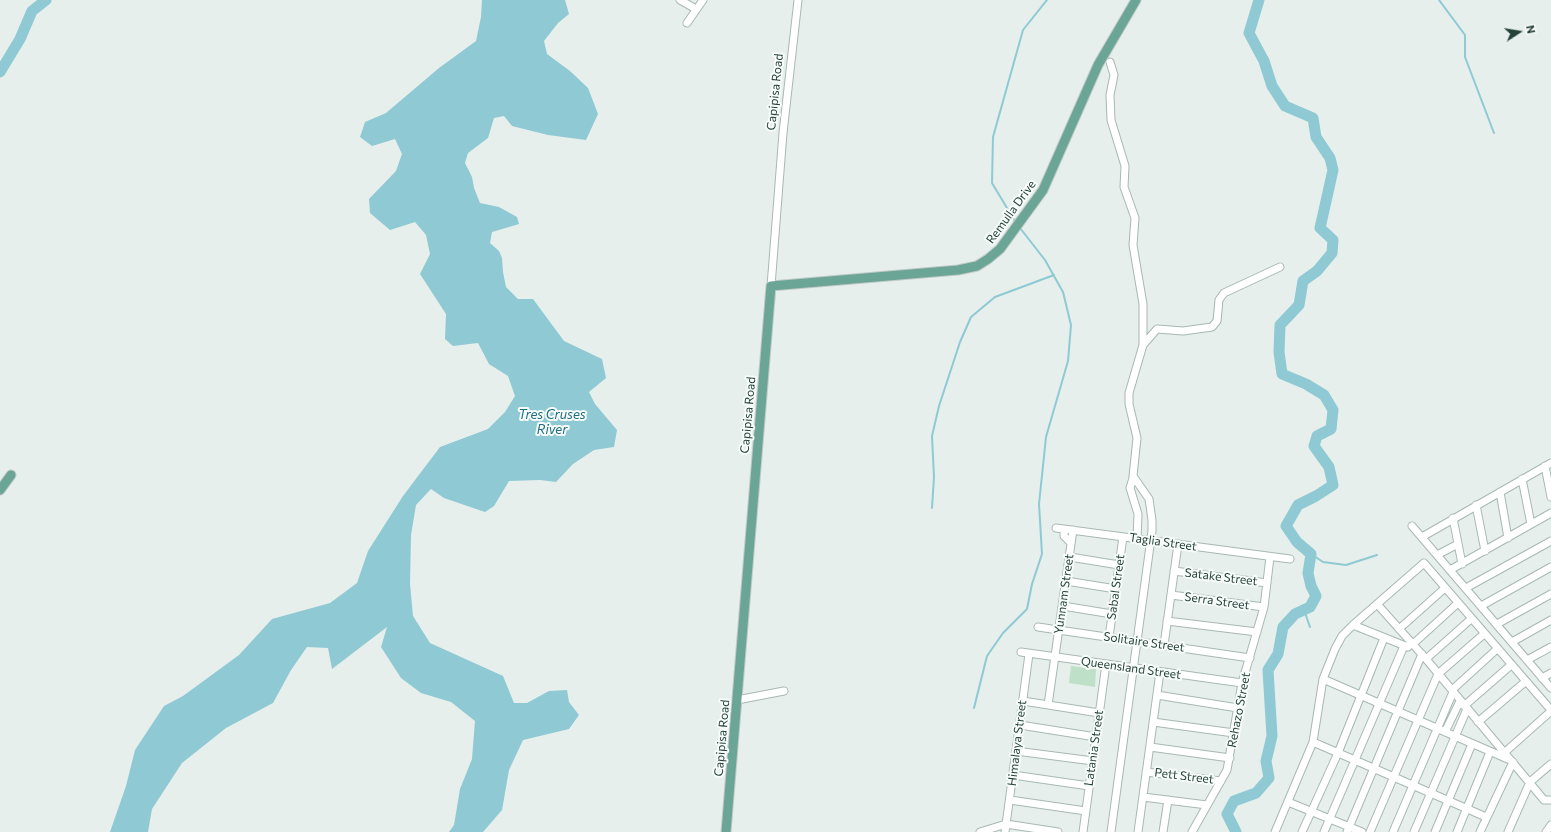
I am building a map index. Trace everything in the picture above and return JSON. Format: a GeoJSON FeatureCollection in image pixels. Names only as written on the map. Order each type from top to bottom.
{"type":"FeatureCollection","features":[{"type":"Feature","properties":{"kind":"main road","name":"Remulla Drive"},"geometry":{"type":"LineString","coordinates":[[771,286],[958,270],[981,264],[1000,249],[1043,190],[1098,65],[1136,0]]}},
{"type":"Feature","properties":{"kind":"main road","name":"Capipisa Road"},"geometry":{"type":"LineString","coordinates":[[726,832],[771,286]]}},
{"type":"Feature","properties":{"kind":"main road"},"geometry":{"type":"LineString","coordinates":[[0,490],[11,475]]}},
{"type":"Feature","properties":{"kind":"street"},"geometry":{"type":"LineString","coordinates":[[680,0],[696,8]]}},
{"type":"Feature","properties":{"kind":"street"},"geometry":{"type":"LineString","coordinates":[[687,23],[703,0]]}},
{"type":"Feature","properties":{"kind":"street","name":"Capipisa Road"},"geometry":{"type":"LineString","coordinates":[[771,286],[788,80],[798,0]]}},
{"type":"Feature","properties":{"kind":"street"},"geometry":{"type":"LineString","coordinates":[[1110,62],[1114,75],[1110,95],[1111,120],[1125,166],[1124,187],[1134,218],[1133,245],[1143,304],[1143,345],[1129,393],[1129,404],[1137,438],[1133,478],[1130,488],[1138,514],[1137,539]]}},
{"type":"Feature","properties":{"kind":"street"},"geometry":{"type":"LineString","coordinates":[[1143,345],[1157,329],[1183,331],[1212,327],[1217,321],[1219,300],[1224,293],[1280,268]]}},
{"type":"Feature","properties":{"kind":"street"},"geometry":{"type":"LineString","coordinates":[[1422,537],[1548,465],[1551,497]]}},
{"type":"Feature","properties":{"kind":"street"},"geometry":{"type":"LineString","coordinates":[[1111,832],[1132,668],[1151,541],[1152,520],[1149,499],[1133,478]]}},
{"type":"Feature","properties":{"kind":"street"},"geometry":{"type":"LineString","coordinates":[[1522,479],[1531,524]]}},
{"type":"Feature","properties":{"kind":"street"},"geometry":{"type":"LineString","coordinates":[[1500,492],[1508,538]]}},
{"type":"Feature","properties":{"kind":"street"},"geometry":{"type":"LineString","coordinates":[[1476,505],[1485,551]]}},
{"type":"Feature","properties":{"kind":"street"},"geometry":{"type":"LineString","coordinates":[[1450,570],[1551,513]]}},
{"type":"Feature","properties":{"kind":"street"},"geometry":{"type":"LineString","coordinates":[[1453,518],[1462,564]]}},
{"type":"Feature","properties":{"kind":"street"},"geometry":{"type":"LineString","coordinates":[[1412,526],[1551,688]]}},
{"type":"Feature","properties":{"kind":"street","name":"Taglia Street"},"geometry":{"type":"LineString","coordinates":[[1056,528],[1290,559]]}},
{"type":"Feature","properties":{"kind":"street"},"geometry":{"type":"LineString","coordinates":[[1064,529],[1064,536],[1071,543]]}},
{"type":"Feature","properties":{"kind":"street","name":"Yunnam Street"},"geometry":{"type":"LineString","coordinates":[[1048,705],[1073,530]]}},
{"type":"Feature","properties":{"kind":"street","name":"Sabal Street"},"geometry":{"type":"LineString","coordinates":[[1109,638],[1123,537]]}},
{"type":"Feature","properties":{"kind":"street"},"geometry":{"type":"LineString","coordinates":[[1466,588],[1551,541]]}},
{"type":"Feature","properties":{"kind":"street"},"geometry":{"type":"LineString","coordinates":[[1164,645],[1178,544]]}},
{"type":"Feature","properties":{"kind":"street"},"geometry":{"type":"LineString","coordinates":[[1437,555],[1458,544]]}},
{"type":"Feature","properties":{"kind":"street"},"geometry":{"type":"LineString","coordinates":[[1070,557],[1119,565]]}},
{"type":"Feature","properties":{"kind":"street","name":"Rehazo Street"},"geometry":{"type":"LineString","coordinates":[[1192,832],[1221,781],[1230,758],[1242,683],[1264,607],[1270,557]]}},
{"type":"Feature","properties":{"kind":"street"},"geometry":{"type":"LineString","coordinates":[[1275,832],[1313,742],[1323,679],[1342,636],[1424,563],[1551,711],[1504,753]]}},
{"type":"Feature","properties":{"kind":"street"},"geometry":{"type":"LineString","coordinates":[[1481,606],[1551,567]]}},
{"type":"Feature","properties":{"kind":"street","name":"Satake Street"},"geometry":{"type":"LineString","coordinates":[[1174,571],[1267,583]]}},
{"type":"Feature","properties":{"kind":"street"},"geometry":{"type":"LineString","coordinates":[[1066,581],[1116,589]]}},
{"type":"Feature","properties":{"kind":"street"},"geometry":{"type":"LineString","coordinates":[[1399,629],[1445,588]]}},
{"type":"Feature","properties":{"kind":"street"},"geometry":{"type":"LineString","coordinates":[[1497,624],[1551,594]]}},
{"type":"Feature","properties":{"kind":"street","name":"Serra Street"},"geometry":{"type":"LineString","coordinates":[[1171,595],[1264,607]]}},
{"type":"Feature","properties":{"kind":"street"},"geometry":{"type":"LineString","coordinates":[[1348,830],[1398,712],[1420,652],[1458,603]]}},
{"type":"Feature","properties":{"kind":"street"},"geometry":{"type":"LineString","coordinates":[[1377,604],[1420,652],[1544,800],[1551,800]]}},
{"type":"Feature","properties":{"kind":"street"},"geometry":{"type":"LineString","coordinates":[[1063,606],[1112,614]]}},
{"type":"Feature","properties":{"kind":"street"},"geometry":{"type":"LineString","coordinates":[[1420,652],[1471,619]]}},
{"type":"Feature","properties":{"kind":"street"},"geometry":{"type":"LineString","coordinates":[[1512,642],[1551,620]]}},
{"type":"Feature","properties":{"kind":"street"},"geometry":{"type":"LineString","coordinates":[[1167,621],[1257,632]]}},
{"type":"Feature","properties":{"kind":"street"},"geometry":{"type":"LineString","coordinates":[[1353,625],[1420,652]]}},
{"type":"Feature","properties":{"kind":"street","name":"Solitaire Street"},"geometry":{"type":"LineString","coordinates":[[1038,627],[1250,658]]}},
{"type":"Feature","properties":{"kind":"street"},"geometry":{"type":"LineString","coordinates":[[1370,832],[1438,674],[1484,634]]}},
{"type":"Feature","properties":{"kind":"street"},"geometry":{"type":"LineString","coordinates":[[1302,832],[1362,696],[1384,638]]}},
{"type":"Feature","properties":{"kind":"street"},"geometry":{"type":"LineString","coordinates":[[1324,832],[1404,646]]}},
{"type":"Feature","properties":{"kind":"street"},"geometry":{"type":"LineString","coordinates":[[1527,660],[1551,647]]}},
{"type":"Feature","properties":{"kind":"street"},"geometry":{"type":"LineString","coordinates":[[1393,832],[1452,691],[1497,649]]}},
{"type":"Feature","properties":{"kind":"street","name":"Queensland Street"},"geometry":{"type":"LineString","coordinates":[[1021,652],[1242,683]]}},
{"type":"Feature","properties":{"kind":"street","name":"Himalaya Street"},"geometry":{"type":"LineString","coordinates":[[1005,832],[1029,654]]}},
{"type":"Feature","properties":{"kind":"street","name":"Latania Street"},"geometry":{"type":"LineString","coordinates":[[1083,832],[1106,664]]}},
{"type":"Feature","properties":{"kind":"street"},"geometry":{"type":"LineString","coordinates":[[1445,732],[1464,705],[1511,665]]}},
{"type":"Feature","properties":{"kind":"street"},"geometry":{"type":"LineString","coordinates":[[1138,832],[1160,672]]}},
{"type":"Feature","properties":{"kind":"street"},"geometry":{"type":"LineString","coordinates":[[1542,678],[1551,673]]}},
{"type":"Feature","properties":{"kind":"street"},"geometry":{"type":"LineString","coordinates":[[1323,679],[1512,761]]}},
{"type":"Feature","properties":{"kind":"street"},"geometry":{"type":"LineString","coordinates":[[1478,722],[1525,682]]}},
{"type":"Feature","properties":{"kind":"street"},"geometry":{"type":"LineString","coordinates":[[737,700],[784,691]]}},
{"type":"Feature","properties":{"kind":"street"},"geometry":{"type":"LineString","coordinates":[[1157,695],[1238,708]]}},
{"type":"Feature","properties":{"kind":"street"},"geometry":{"type":"LineString","coordinates":[[1022,701],[1099,713]]}},
{"type":"Feature","properties":{"kind":"street"},"geometry":{"type":"LineString","coordinates":[[1414,832],[1454,736],[1464,705]]}},
{"type":"Feature","properties":{"kind":"street"},"geometry":{"type":"LineString","coordinates":[[1153,722],[1234,733]]}},
{"type":"Feature","properties":{"kind":"street"},"geometry":{"type":"LineString","coordinates":[[1020,725],[1096,737]]}},
{"type":"Feature","properties":{"kind":"street"},"geometry":{"type":"LineString","coordinates":[[1313,742],[1486,817]]}},
{"type":"Feature","properties":{"kind":"street"},"geometry":{"type":"LineString","coordinates":[[1435,832],[1472,744]]}},
{"type":"Feature","properties":{"kind":"street"},"geometry":{"type":"LineString","coordinates":[[1150,747],[1230,758]]}},
{"type":"Feature","properties":{"kind":"street"},"geometry":{"type":"LineString","coordinates":[[1016,751],[1092,761]]}},
{"type":"Feature","properties":{"kind":"street"},"geometry":{"type":"LineString","coordinates":[[1457,832],[1490,752]]}},
{"type":"Feature","properties":{"kind":"street"},"geometry":{"type":"LineString","coordinates":[[1480,832],[1512,761]]}},
{"type":"Feature","properties":{"kind":"street"},"geometry":{"type":"LineString","coordinates":[[1508,832],[1530,782],[1551,764]]}},
{"type":"Feature","properties":{"kind":"street","name":"Pett Street"},"geometry":{"type":"LineString","coordinates":[[1146,772],[1221,781]]}},
{"type":"Feature","properties":{"kind":"street"},"geometry":{"type":"LineString","coordinates":[[1013,775],[1089,786]]}},
{"type":"Feature","properties":{"kind":"street"},"geometry":{"type":"LineString","coordinates":[[1143,797],[1207,805]]}},
{"type":"Feature","properties":{"kind":"street"},"geometry":{"type":"LineString","coordinates":[[1010,800],[1086,811]]}},
{"type":"Feature","properties":{"kind":"street"},"geometry":{"type":"LineString","coordinates":[[1163,832],[1168,800]]}},
{"type":"Feature","properties":{"kind":"street"},"geometry":{"type":"LineString","coordinates":[[1288,802],[1330,818],[1348,830],[1362,832]]}},
{"type":"Feature","properties":{"kind":"street"},"geometry":{"type":"LineString","coordinates":[[980,832],[1006,824],[1034,830],[1058,832]]}},
{"type":"Feature","properties":{"kind":"street"},"geometry":{"type":"LineString","coordinates":[[1546,832],[1551,825]]}},
{"type":"Feature","properties":{"kind":"green space"},"geometry":{"type":"Polygon","coordinates":[[[1071,666],[1096,669],[1095,687],[1069,683],[1071,666]]]}},
{"type":"Feature","properties":{"kind":"water","name":"Tres Cruses River"},"geometry":{"type":"Polygon","coordinates":[[[482,0],[565,0],[569,14],[558,23],[544,41],[547,54],[570,71],[588,88],[598,114],[586,140],[548,135],[512,126],[504,116],[494,118],[488,138],[468,153],[465,163],[472,177],[474,188],[480,203],[499,207],[517,217],[519,224],[492,232],[490,243],[499,251],[502,258],[506,287],[518,299],[533,299],[564,341],[602,359],[606,378],[589,392],[595,404],[617,430],[614,447],[594,450],[573,464],[556,482],[540,480],[509,481],[494,506],[485,512],[444,498],[431,489],[416,505],[411,535],[410,584],[413,616],[430,643],[503,676],[514,703],[527,703],[549,691],[567,690],[569,702],[579,715],[569,729],[523,740],[509,770],[502,810],[483,832],[449,832],[454,825],[460,789],[472,759],[475,721],[451,702],[421,693],[401,678],[381,647],[387,627],[332,669],[328,648],[307,647],[291,670],[273,703],[226,728],[182,763],[152,809],[148,832],[110,832],[126,786],[135,750],[164,706],[183,696],[239,655],[272,619],[330,603],[357,583],[368,551],[403,496],[440,447],[488,429],[505,412],[515,396],[508,376],[489,364],[478,343],[453,346],[445,339],[446,314],[420,274],[430,254],[426,235],[415,222],[390,230],[370,213],[369,199],[396,171],[402,154],[395,139],[372,146],[360,137],[365,122],[386,113],[439,68],[476,41],[481,17],[482,0]]]}},
{"type":"Feature","properties":{"kind":"waterway"},"geometry":{"type":"LineString","coordinates":[[0,72],[20,39],[32,11],[46,0]]}},
{"type":"Feature","properties":{"kind":"waterway"},"geometry":{"type":"LineString","coordinates":[[1016,223],[992,183],[993,137],[1023,30],[1047,0]]}},
{"type":"Feature","properties":{"kind":"waterway"},"geometry":{"type":"LineString","coordinates":[[1236,832],[1227,814],[1234,801],[1256,793],[1269,778],[1266,761],[1272,736],[1268,670],[1278,654],[1283,627],[1295,614],[1310,607],[1316,596],[1311,586],[1308,573],[1311,554],[1297,542],[1286,526],[1298,505],[1333,485],[1329,467],[1314,446],[1317,436],[1331,429],[1333,410],[1324,395],[1306,384],[1282,374],[1279,352],[1280,325],[1299,305],[1303,281],[1317,271],[1332,253],[1333,240],[1320,228],[1333,170],[1330,158],[1316,137],[1313,118],[1285,106],[1272,86],[1264,61],[1249,33],[1259,0]]}},
{"type":"Feature","properties":{"kind":"waterway"},"geometry":{"type":"LineString","coordinates":[[1439,0],[1465,35],[1465,57],[1494,133]]}},
{"type":"Feature","properties":{"kind":"waterway"},"geometry":{"type":"LineString","coordinates":[[974,708],[987,656],[1003,633],[1027,609],[1032,584],[1042,554],[1039,504],[1046,437],[1068,361],[1071,325],[1063,292],[1045,260],[1020,228]]}},
{"type":"Feature","properties":{"kind":"waterway"},"geometry":{"type":"LineString","coordinates":[[932,508],[934,477],[932,436],[939,406],[960,342],[971,317],[995,297],[1054,275]]}},
{"type":"Feature","properties":{"kind":"waterway"},"geometry":{"type":"LineString","coordinates":[[1311,554],[1323,562],[1346,565],[1377,555]]}},
{"type":"Feature","properties":{"kind":"waterway"},"geometry":{"type":"LineString","coordinates":[[1304,610],[1310,627]]}}]}
